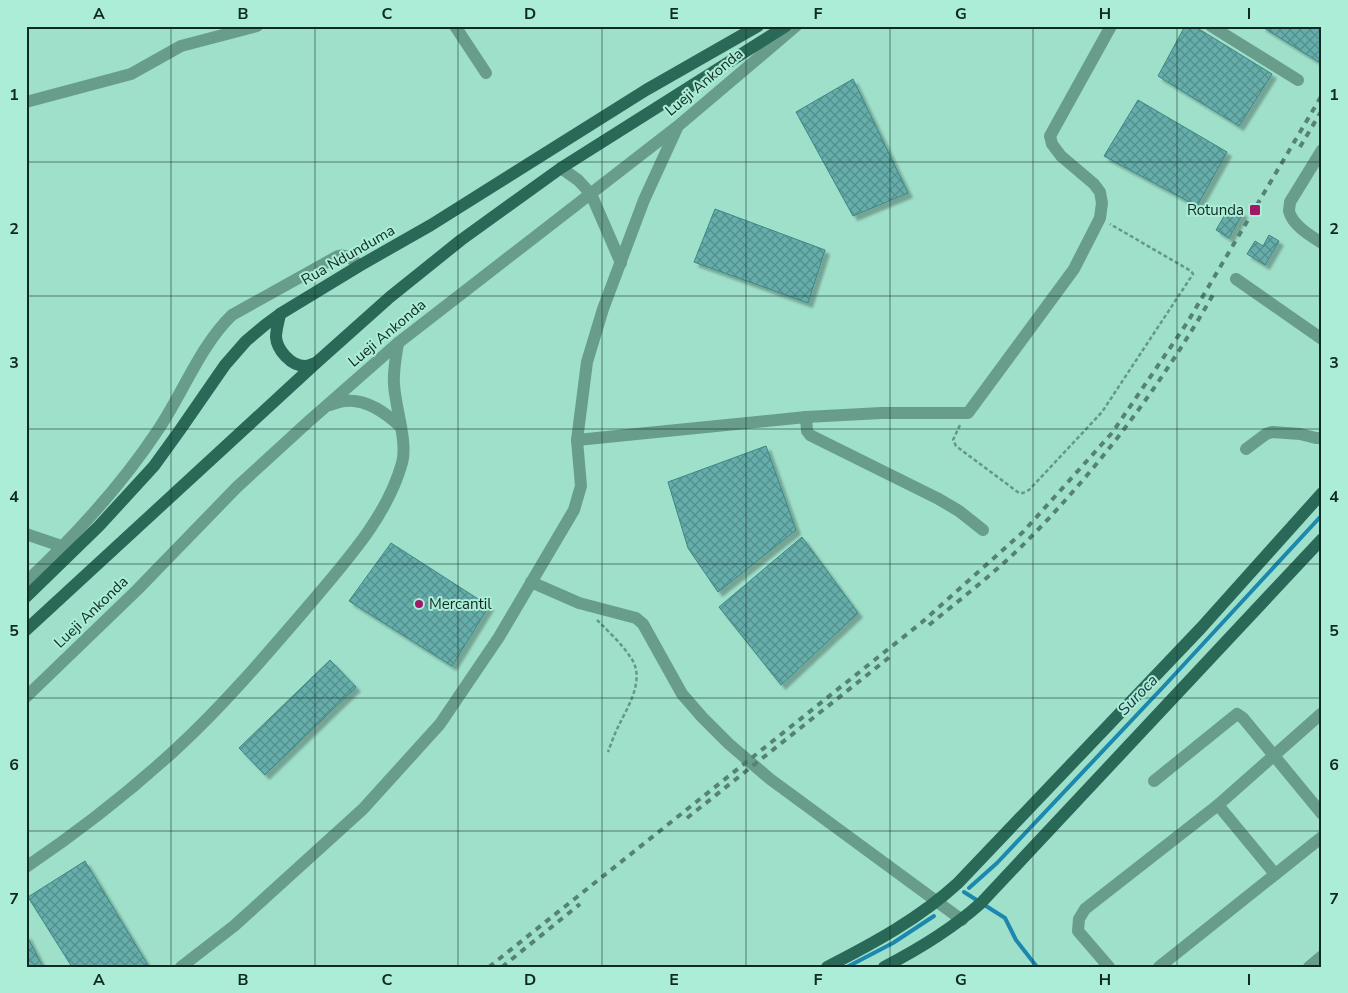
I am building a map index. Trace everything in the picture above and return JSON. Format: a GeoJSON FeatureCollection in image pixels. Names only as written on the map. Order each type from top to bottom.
{"type":"FeatureCollection","features":[{"type":"Feature","properties":{"kind":"main road"},"geometry":{"type":"LineString","coordinates":[[561,168],[786,26]]}},
{"type":"Feature","properties":{"kind":"main road","name":"Rua Ndunduma"},"geometry":{"type":"LineString","coordinates":[[26,597],[99,526],[154,466],[224,365],[246,341],[280,314],[431,225],[646,90],[755,27]]}},
{"type":"Feature","properties":{"kind":"main road","name":"Lueji Ankonda"},"geometry":{"type":"LineString","coordinates":[[316,363],[390,298],[461,240],[561,168]]}},
{"type":"Feature","properties":{"kind":"main road"},"geometry":{"type":"LineString","coordinates":[[280,314],[276,337],[278,346],[283,354],[298,365],[306,366],[316,363]]}},
{"type":"Feature","properties":{"kind":"main road"},"geometry":{"type":"LineString","coordinates":[[26,630],[316,363]]}},
{"type":"Feature","properties":{"kind":"main road"},"geometry":{"type":"LineString","coordinates":[[827,967],[892,932],[938,902],[958,883],[1201,628],[1322,492]]}},
{"type":"Feature","properties":{"kind":"main road"},"geometry":{"type":"LineString","coordinates":[[884,967],[962,920],[981,903],[1322,539]]}},
{"type":"Feature","properties":{"kind":"street"},"geometry":{"type":"LineString","coordinates":[[26,102],[131,74],[181,46],[257,26]]}},
{"type":"Feature","properties":{"kind":"street"},"geometry":{"type":"LineString","coordinates":[[455,26],[486,73]]}},
{"type":"Feature","properties":{"kind":"street","name":"Lueji Ankonda"},"geometry":{"type":"LineString","coordinates":[[26,697],[137,590],[237,487],[398,343],[678,126],[796,26]]}},
{"type":"Feature","properties":{"kind":"street"},"geometry":{"type":"LineString","coordinates":[[576,440],[806,417],[881,413],[968,413],[1074,269],[1100,218],[1102,204],[1100,192],[1094,184],[1061,156],[1052,144],[1050,136],[1111,26]]}},
{"type":"Feature","properties":{"kind":"street"},"geometry":{"type":"LineString","coordinates":[[1211,26],[1298,80]]}},
{"type":"Feature","properties":{"kind":"street"},"geometry":{"type":"LineString","coordinates":[[181,967],[234,926],[363,809],[440,724],[499,637],[574,510],[581,486],[576,440],[588,362],[604,309],[644,200],[678,126]]}},
{"type":"Feature","properties":{"kind":"street"},"geometry":{"type":"LineString","coordinates":[[1322,150],[1290,202],[1289,211],[1295,222],[1322,243]]}},
{"type":"Feature","properties":{"kind":"street"},"geometry":{"type":"LineString","coordinates":[[561,168],[578,180],[591,194],[621,263]]}},
{"type":"Feature","properties":{"kind":"street"},"geometry":{"type":"LineString","coordinates":[[26,582],[64,547],[131,471],[163,423],[212,339],[232,315],[338,256],[348,257],[359,266]]}},
{"type":"Feature","properties":{"kind":"street"},"geometry":{"type":"LineString","coordinates":[[1236,279],[1322,339]]}},
{"type":"Feature","properties":{"kind":"street"},"geometry":{"type":"LineString","coordinates":[[26,867],[74,835],[174,751],[218,708],[269,652],[348,558],[386,503],[396,482],[403,460],[401,427],[394,385],[394,364],[398,343]]}},
{"type":"Feature","properties":{"kind":"street"},"geometry":{"type":"LineString","coordinates":[[326,406],[346,400],[361,402],[374,407],[401,427]]}},
{"type":"Feature","properties":{"kind":"street"},"geometry":{"type":"LineString","coordinates":[[806,417],[807,431],[810,435],[937,498],[983,530]]}},
{"type":"Feature","properties":{"kind":"street"},"geometry":{"type":"LineString","coordinates":[[1246,449],[1266,434],[1272,432],[1322,438]]}},
{"type":"Feature","properties":{"kind":"street"},"geometry":{"type":"LineString","coordinates":[[26,534],[64,547]]}},
{"type":"Feature","properties":{"kind":"street"},"geometry":{"type":"LineString","coordinates":[[531,582],[591,608],[636,618],[643,624],[682,694],[729,744],[770,780],[962,920]]}},
{"type":"Feature","properties":{"kind":"street"},"geometry":{"type":"LineString","coordinates":[[1109,967],[1078,931],[1079,919],[1085,909],[1218,805],[1322,713]]}},
{"type":"Feature","properties":{"kind":"street"},"geometry":{"type":"LineString","coordinates":[[1154,781],[1237,714],[1243,718],[1322,814]]}},
{"type":"Feature","properties":{"kind":"street"},"geometry":{"type":"LineString","coordinates":[[1218,805],[1275,874]]}},
{"type":"Feature","properties":{"kind":"street"},"geometry":{"type":"LineString","coordinates":[[1159,967],[1322,837]]}},
{"type":"Feature","properties":{"kind":"street"},"geometry":{"type":"LineString","coordinates":[[1309,967],[1322,956]]}},
{"type":"Feature","properties":{"kind":"path"},"geometry":{"type":"LineString","coordinates":[[968,413],[954,435],[953,440],[956,446],[1018,493],[1023,493],[1029,490],[1102,412],[1193,274],[1191,271],[1100,218]]}},
{"type":"Feature","properties":{"kind":"path"},"geometry":{"type":"LineString","coordinates":[[591,608],[595,618],[626,652],[636,669],[630,701],[608,752]]}},
{"type":"Feature","properties":{"kind":"building"},"geometry":{"type":"Polygon","coordinates":[[[1185,26],[1194,26],[1272,74],[1239,126],[1158,76],[1185,26]]]}},
{"type":"Feature","properties":{"kind":"building"},"geometry":{"type":"Polygon","coordinates":[[[1261,26],[1322,26],[1322,64],[1261,26]]]}},
{"type":"Feature","properties":{"kind":"building"},"geometry":{"type":"Polygon","coordinates":[[[853,79],[908,193],[853,216],[796,112],[853,79]]]}},
{"type":"Feature","properties":{"kind":"building"},"geometry":{"type":"Polygon","coordinates":[[[1138,100],[1227,152],[1197,206],[1104,156],[1138,100]]]}},
{"type":"Feature","properties":{"kind":"building"},"geometry":{"type":"Polygon","coordinates":[[[1230,206],[1243,213],[1229,238],[1216,230],[1230,206]]]}},
{"type":"Feature","properties":{"kind":"building"},"geometry":{"type":"Polygon","coordinates":[[[715,209],[825,250],[808,303],[694,262],[715,209]]]}},
{"type":"Feature","properties":{"kind":"building"},"geometry":{"type":"Polygon","coordinates":[[[1269,235],[1279,241],[1265,265],[1247,254],[1255,241],[1263,246],[1269,235]]]}},
{"type":"Feature","properties":{"kind":"building"},"geometry":{"type":"Polygon","coordinates":[[[766,446],[796,530],[718,592],[688,548],[668,482],[766,446]]]}},
{"type":"Feature","properties":{"kind":"building"},"geometry":{"type":"Polygon","coordinates":[[[802,537],[858,613],[781,685],[719,607],[802,537]]]}},
{"type":"Feature","properties":{"kind":"building","name":"Mercantil"},"geometry":{"type":"Polygon","coordinates":[[[391,543],[489,606],[452,666],[349,601],[391,543]]]}},
{"type":"Feature","properties":{"kind":"building"},"geometry":{"type":"Polygon","coordinates":[[[330,660],[356,687],[265,775],[239,748],[330,660]]]}},
{"type":"Feature","properties":{"kind":"building"},"geometry":{"type":"Polygon","coordinates":[[[85,861],[149,967],[72,967],[28,897],[85,861]]]}},
{"type":"Feature","properties":{"kind":"building"},"geometry":{"type":"Polygon","coordinates":[[[26,934],[43,967],[26,967],[26,934]]]}},
{"type":"Feature","properties":{"kind":"waterway","name":"Suroca"},"geometry":{"type":"LineString","coordinates":[[969,888],[997,863],[1322,515]]}},
{"type":"Feature","properties":{"kind":"waterway"},"geometry":{"type":"LineString","coordinates":[[964,892],[1005,918],[1016,940],[1037,967]]}},
{"type":"Feature","properties":{"kind":"waterway"},"geometry":{"type":"LineString","coordinates":[[847,967],[893,943],[934,916]]}},
{"type":"Feature","properties":{"kind":"railway"},"geometry":{"type":"LineString","coordinates":[[489,967],[921,623],[1023,532],[1112,433],[1187,323],[1322,95]]}},
{"type":"Feature","properties":{"kind":"railway"},"geometry":{"type":"LineString","coordinates":[[1300,147],[1322,110]]}},
{"type":"Feature","properties":{"kind":"railway"},"geometry":{"type":"LineString","coordinates":[[929,625],[1016,552],[1080,484],[1151,392],[1214,293]]}},
{"type":"Feature","properties":{"kind":"railway"},"geometry":{"type":"LineString","coordinates":[[687,818],[891,656]]}},
{"type":"Feature","properties":{"kind":"railway"},"geometry":{"type":"LineString","coordinates":[[502,967],[580,904]]}},
{"type":"Feature","properties":{"kind":"place","name":"Rotunda"},"geometry":{"type":"Point","coordinates":[1255,210]}},
{"type":"Feature","properties":{"kind":"place","name":"Mercantil"},"geometry":{"type":"Point","coordinates":[419,604]}}]}
